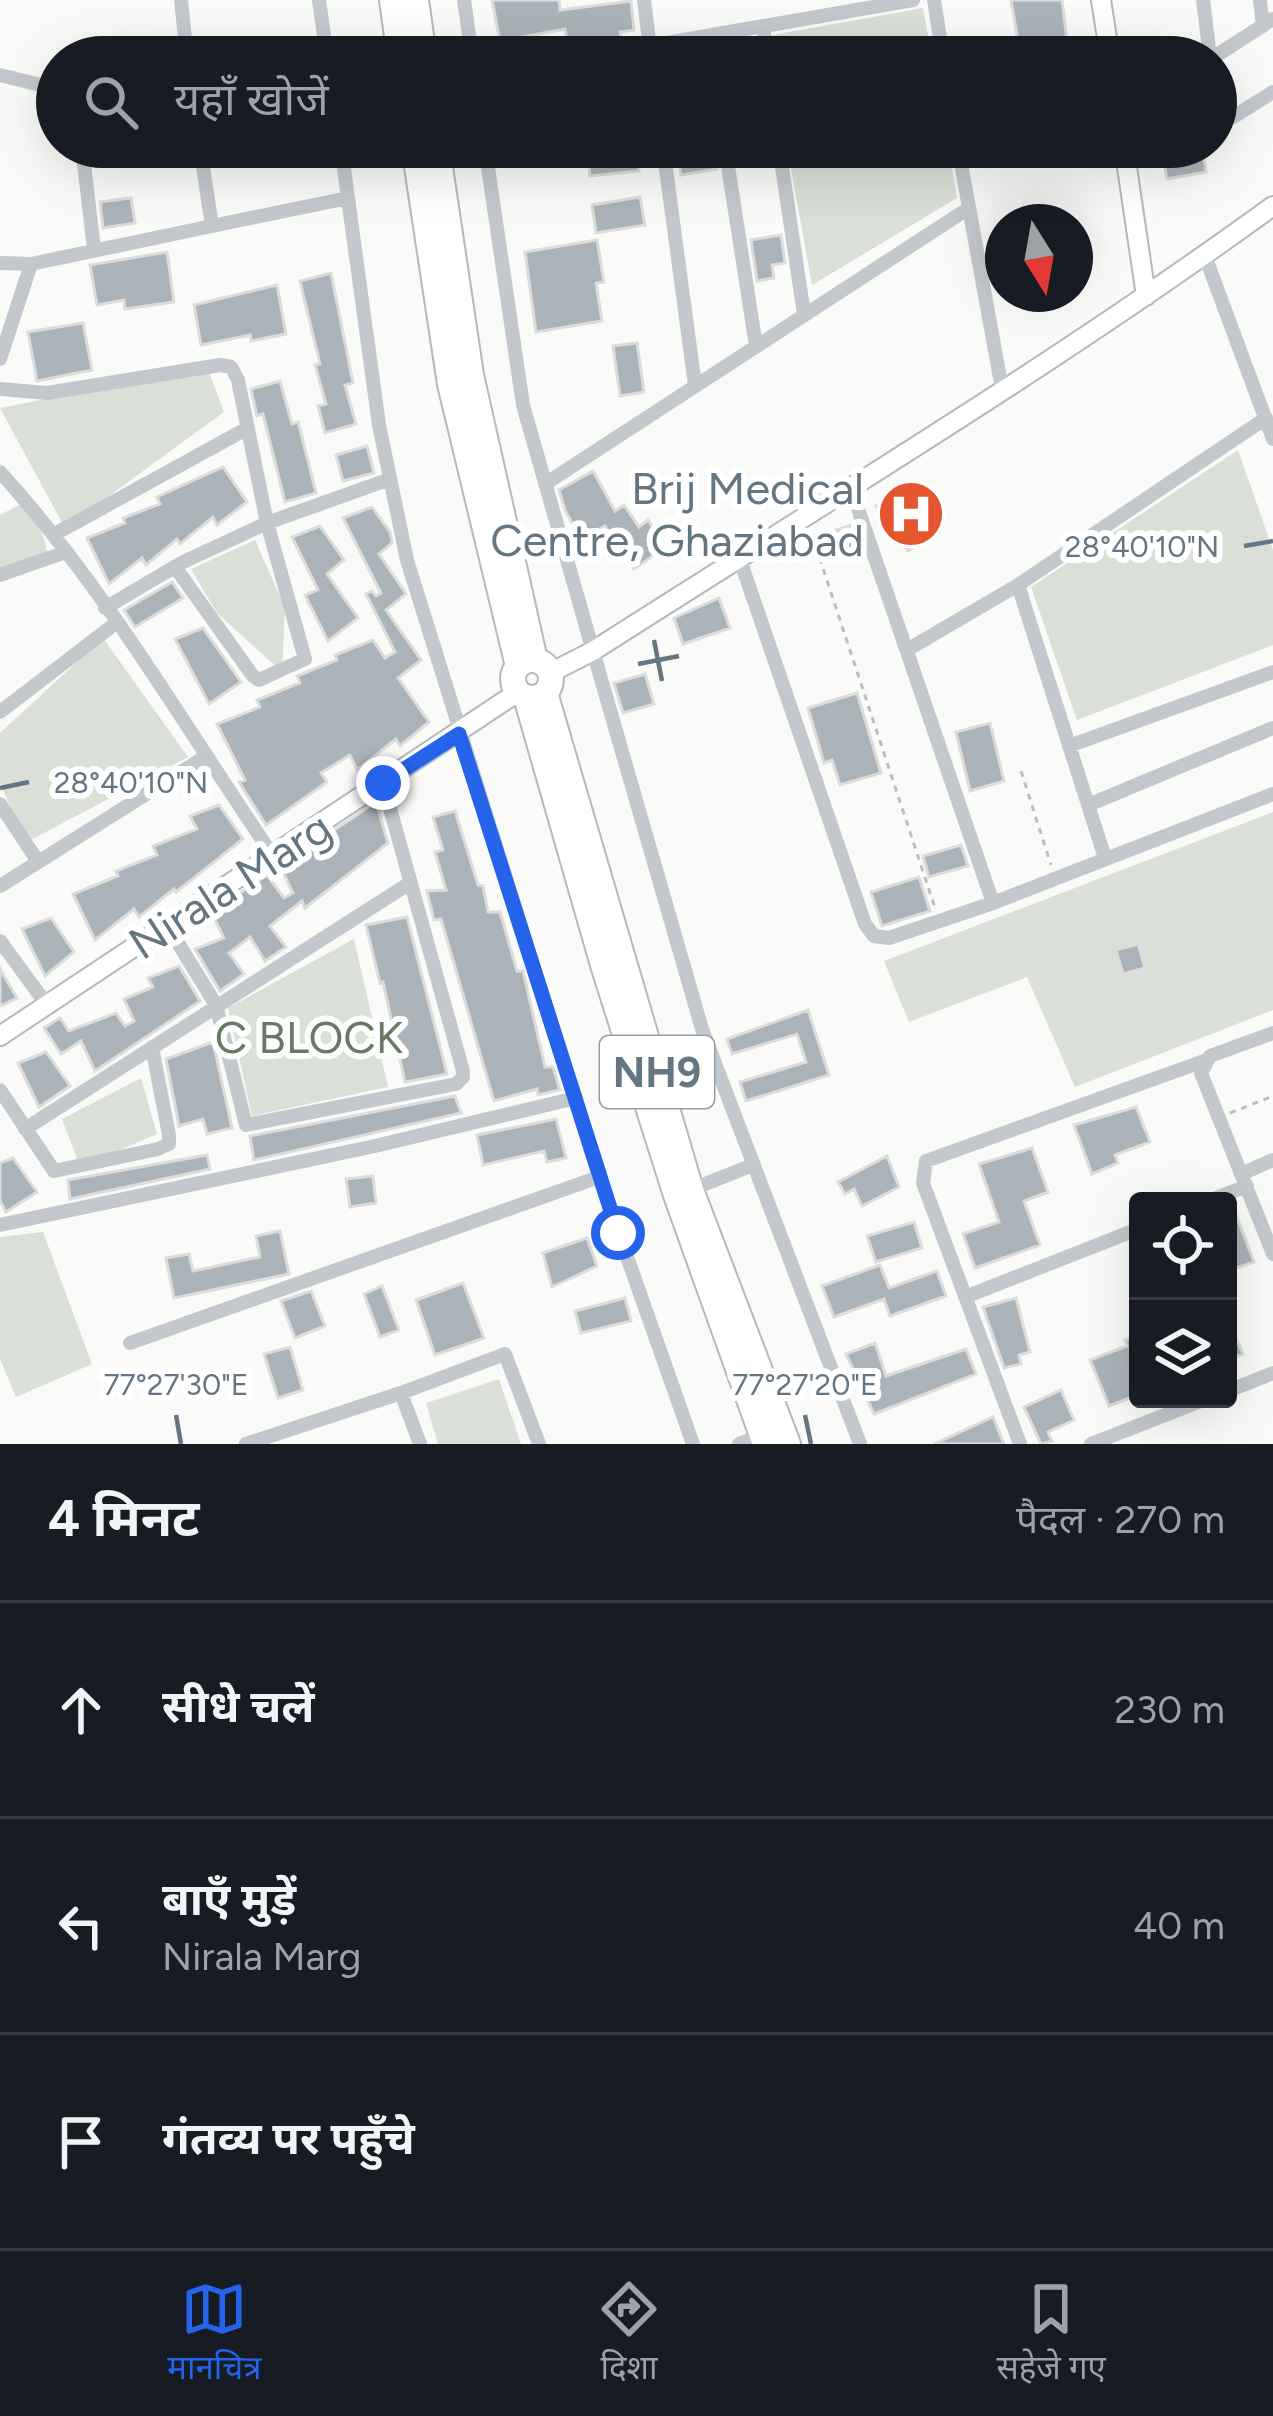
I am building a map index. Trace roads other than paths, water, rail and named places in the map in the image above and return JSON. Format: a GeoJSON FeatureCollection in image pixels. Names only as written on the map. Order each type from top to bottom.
{"type":"FeatureCollection","features":[{"type":"Feature","properties":{"kind":"highway"},"geometry":{"type":"LineString","coordinates":[[392,0],[397,36]]}},
{"type":"Feature","properties":{"kind":"highway"},"geometry":{"type":"LineString","coordinates":[[416,0],[421,36]]}},
{"type":"Feature","properties":{"kind":"highway","name":"NH9"},"geometry":{"type":"LineString","coordinates":[[417,168],[451,384],[603,965],[683,1193],[755,1441]]}},
{"type":"Feature","properties":{"kind":"highway","name":"NH9"},"geometry":{"type":"LineString","coordinates":[[440,168],[471,375],[532,680]]}},
{"type":"Feature","properties":{"kind":"highway","name":"NH9"},"geometry":{"type":"LineString","coordinates":[[683,1193],[788,1444]]}},
{"type":"Feature","properties":{"kind":"street"},"geometry":{"type":"LineString","coordinates":[[181,0],[185,36]]}},
{"type":"Feature","properties":{"kind":"street"},"geometry":{"type":"LineString","coordinates":[[319,0],[324,36]]}},
{"type":"Feature","properties":{"kind":"street"},"geometry":{"type":"LineString","coordinates":[[464,0],[469,36]]}},
{"type":"Feature","properties":{"kind":"street"},"geometry":{"type":"LineString","coordinates":[[644,0],[648,36]]}},
{"type":"Feature","properties":{"kind":"street"},"geometry":{"type":"LineString","coordinates":[[708,36],[914,0]]}},
{"type":"Feature","properties":{"kind":"street"},"geometry":{"type":"LineString","coordinates":[[934,0],[940,36]]}},
{"type":"Feature","properties":{"kind":"street"},"geometry":{"type":"LineString","coordinates":[[1101,0],[1107,36]]}},
{"type":"Feature","properties":{"kind":"street"},"geometry":{"type":"LineString","coordinates":[[1203,0],[1209,36]]}},
{"type":"Feature","properties":{"kind":"street"},"geometry":{"type":"LineString","coordinates":[[1237,41],[1268,22],[1260,0]]}},
{"type":"Feature","properties":{"kind":"street"},"geometry":{"type":"LineString","coordinates":[[763,26],[764,36]]}},
{"type":"Feature","properties":{"kind":"street"},"geometry":{"type":"LineString","coordinates":[[0,75],[36,84]]}},
{"type":"Feature","properties":{"kind":"street"},"geometry":{"type":"LineString","coordinates":[[1237,114],[1273,92]]}},
{"type":"Feature","properties":{"kind":"street"},"geometry":{"type":"LineString","coordinates":[[84,168],[94,249]]}},
{"type":"Feature","properties":{"kind":"street"},"geometry":{"type":"LineString","coordinates":[[203,168],[212,226]]}},
{"type":"Feature","properties":{"kind":"street"},"geometry":{"type":"LineString","coordinates":[[344,168],[406,560],[599,1177],[693,1444]]}},
{"type":"Feature","properties":{"kind":"street"},"geometry":{"type":"LineString","coordinates":[[488,168],[523,405],[702,1029],[860,1444]]}},
{"type":"Feature","properties":{"kind":"street"},"geometry":{"type":"LineString","coordinates":[[666,168],[695,385]]}},
{"type":"Feature","properties":{"kind":"street"},"geometry":{"type":"LineString","coordinates":[[728,168],[756,346]]}},
{"type":"Feature","properties":{"kind":"street"},"geometry":{"type":"LineString","coordinates":[[782,168],[804,314]]}},
{"type":"Feature","properties":{"kind":"street"},"geometry":{"type":"LineString","coordinates":[[962,168],[1002,389]]}},
{"type":"Feature","properties":{"kind":"street"},"geometry":{"type":"LineString","coordinates":[[1127,168],[1146,296]]}},
{"type":"Feature","properties":{"kind":"street"},"geometry":{"type":"LineString","coordinates":[[0,263],[31,264],[348,198]]}},
{"type":"Feature","properties":{"kind":"street","name":"Nirala Marg"},"geometry":{"type":"LineString","coordinates":[[0,1036],[459,734],[532,680],[593,651],[851,488],[1146,296],[1273,206]]}},
{"type":"Feature","properties":{"kind":"street"},"geometry":{"type":"LineString","coordinates":[[545,484],[969,208]]}},
{"type":"Feature","properties":{"kind":"street"},"geometry":{"type":"LineString","coordinates":[[1205,256],[1273,439]]}},
{"type":"Feature","properties":{"kind":"street"},"geometry":{"type":"LineString","coordinates":[[0,359],[31,264]]}},
{"type":"Feature","properties":{"kind":"street"},"geometry":{"type":"LineString","coordinates":[[0,389],[47,393],[220,365],[231,368],[238,380],[267,523],[304,659],[260,680],[253,676],[175,567]]}},
{"type":"Feature","properties":{"kind":"street"},"geometry":{"type":"LineString","coordinates":[[907,650],[1018,585],[1266,418]]}},
{"type":"Feature","properties":{"kind":"street"},"geometry":{"type":"LineString","coordinates":[[53,535],[248,428]]}},
{"type":"Feature","properties":{"kind":"street"},"geometry":{"type":"LineString","coordinates":[[0,472],[66,552],[272,856]]}},
{"type":"Feature","properties":{"kind":"street"},"geometry":{"type":"LineString","coordinates":[[105,608],[175,567],[267,523],[390,479]]}},
{"type":"Feature","properties":{"kind":"street"},"geometry":{"type":"LineString","coordinates":[[851,488],[993,903]]}},
{"type":"Feature","properties":{"kind":"street"},"geometry":{"type":"LineString","coordinates":[[0,575],[66,552]]}},
{"type":"Feature","properties":{"kind":"street"},"geometry":{"type":"LineString","coordinates":[[740,557],[868,933],[889,938],[993,903],[1273,794]]}},
{"type":"Feature","properties":{"kind":"street"},"geometry":{"type":"LineString","coordinates":[[1018,585],[1105,857]]}},
{"type":"Feature","properties":{"kind":"street"},"geometry":{"type":"LineString","coordinates":[[0,712],[116,623]]}},
{"type":"Feature","properties":{"kind":"street"},"geometry":{"type":"LineString","coordinates":[[1070,746],[1273,672]]}},
{"type":"Feature","properties":{"kind":"street"},"geometry":{"type":"LineString","coordinates":[[1088,805],[1273,728]]}},
{"type":"Feature","properties":{"kind":"street"},"geometry":{"type":"LineString","coordinates":[[0,886],[205,757]]}},
{"type":"Feature","properties":{"kind":"street"},"geometry":{"type":"LineString","coordinates":[[167,925],[216,1006],[246,1125],[456,1084],[464,1077],[463,1071],[383,783]]}},
{"type":"Feature","properties":{"kind":"street"},"geometry":{"type":"LineString","coordinates":[[0,804],[37,860]]}},
{"type":"Feature","properties":{"kind":"street"},"geometry":{"type":"LineString","coordinates":[[25,1129],[410,883]]}},
{"type":"Feature","properties":{"kind":"street"},"geometry":{"type":"LineString","coordinates":[[0,941],[47,1005]]}},
{"type":"Feature","properties":{"kind":"street"},"geometry":{"type":"LineString","coordinates":[[1020,1444],[923,1183],[926,1161],[1273,1033]]}},
{"type":"Feature","properties":{"kind":"street"},"geometry":{"type":"LineString","coordinates":[[0,1090],[54,1171],[169,1144],[152,1047]]}},
{"type":"Feature","properties":{"kind":"street"},"geometry":{"type":"LineString","coordinates":[[1204,1061],[1203,1079],[1273,1254]]}},
{"type":"Feature","properties":{"kind":"street"},"geometry":{"type":"LineString","coordinates":[[0,1225],[576,1098]]}},
{"type":"Feature","properties":{"kind":"street"},"geometry":{"type":"LineString","coordinates":[[1223,1192],[1273,1160]]}},
{"type":"Feature","properties":{"kind":"street"},"geometry":{"type":"LineString","coordinates":[[683,1193],[753,1165]]}},
{"type":"Feature","properties":{"kind":"street"},"geometry":{"type":"LineString","coordinates":[[130,1343],[599,1177]]}},
{"type":"Feature","properties":{"kind":"street"},"geometry":{"type":"LineString","coordinates":[[965,1297],[1129,1233]]}},
{"type":"Feature","properties":{"kind":"street"},"geometry":{"type":"LineString","coordinates":[[245,1444],[265,1441],[505,1354],[538,1444]]}},
{"type":"Feature","properties":{"kind":"street"},"geometry":{"type":"LineString","coordinates":[[1237,1387],[1273,1373]]}},
{"type":"Feature","properties":{"kind":"street"},"geometry":{"type":"LineString","coordinates":[[401,1393],[420,1444]]}},
{"type":"Feature","properties":{"kind":"street"},"geometry":{"type":"LineString","coordinates":[[1091,1444],[1183,1408]]}},
{"type":"Feature","properties":{"kind":"place","name":"Brij Medical Centre, Ghaziabad"},"geometry":{"type":"Point","coordinates":[911,514]}},
{"type":"Feature","properties":{"kind":"park label","name":"C BLOCK"},"geometry":{"type":"Point","coordinates":[309,1037]}}]}
